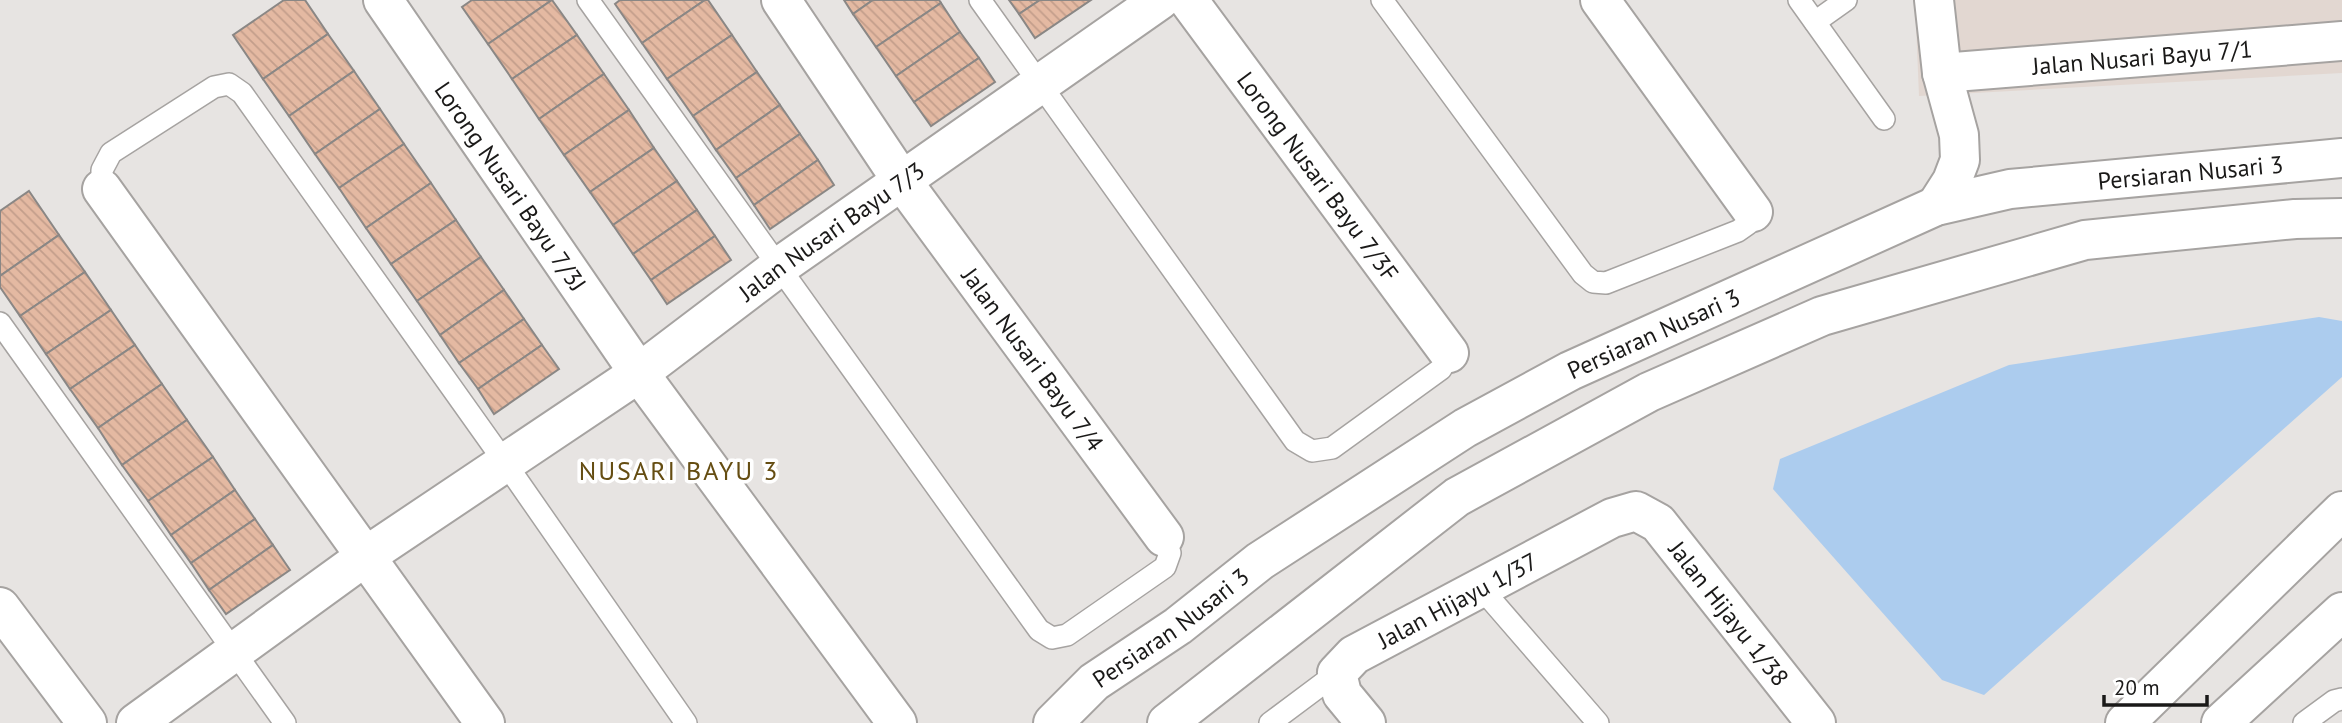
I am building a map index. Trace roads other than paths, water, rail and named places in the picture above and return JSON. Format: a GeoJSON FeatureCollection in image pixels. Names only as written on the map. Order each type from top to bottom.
{"type":"FeatureCollection","features":[{"type":"Feature","properties":{"kind":"street","name":"Lorong Nusari Bayu 7/3J"},"geometry":{"type":"LineString","coordinates":[[383,0],[639,373],[897,723]]}},
{"type":"Feature","properties":{"kind":"street","name":"Jalan Nusari Bayu 7/4"},"geometry":{"type":"LineString","coordinates":[[780,0],[902,181],[1164,537]]}},
{"type":"Feature","properties":{"kind":"street","name":"Jalan Nusari Bayu 7/3"},"geometry":{"type":"LineString","coordinates":[[136,723],[366,556],[639,373],[780,266],[1160,0]]}},
{"type":"Feature","properties":{"kind":"street","name":"Lorong Nusari Bayu 7/3F"},"geometry":{"type":"LineString","coordinates":[[1188,0],[1449,353]]}},
{"type":"Feature","properties":{"kind":"street"},"geometry":{"type":"LineString","coordinates":[[1600,0],[1753,212]]}},
{"type":"Feature","properties":{"kind":"street"},"geometry":{"type":"LineString","coordinates":[[1934,0],[1942,73],[1959,135],[1959,159],[1952,181],[1936,206]]}},
{"type":"Feature","properties":{"kind":"street","name":"Jalan Nusari Bayu 7/1"},"geometry":{"type":"LineString","coordinates":[[1942,73],[2342,41]]}},
{"type":"Feature","properties":{"kind":"street"},"geometry":{"type":"LineString","coordinates":[[1959,135],[1977,160],[2010,190]]}},
{"type":"Feature","properties":{"kind":"street","name":"Persiaran Nusari 3"},"geometry":{"type":"LineString","coordinates":[[1054,723],[1094,682],[1178,626],[1260,561],[1465,428],[1570,371],[1936,206],[2010,190],[2342,158]]}},
{"type":"Feature","properties":{"kind":"street"},"geometry":{"type":"LineString","coordinates":[[102,189],[485,723]]}},
{"type":"Feature","properties":{"kind":"street","name":"Persiaran Nusari 3"},"geometry":{"type":"LineString","coordinates":[[1167,723],[1457,497],[1649,392],[1822,316],[2085,240],[2295,219],[2342,218]]}},
{"type":"Feature","properties":{"kind":"street","name":"Jalan Hijayu 1/37"},"geometry":{"type":"LineString","coordinates":[[1338,673],[1354,655],[1612,518],[1636,511]]}},
{"type":"Feature","properties":{"kind":"street","name":"Jalan Hijayu 1/38"},"geometry":{"type":"LineString","coordinates":[[1636,511],[1658,523],[1816,723]]}},
{"type":"Feature","properties":{"kind":"street"},"geometry":{"type":"LineString","coordinates":[[2125,723],[2342,511]]}},
{"type":"Feature","properties":{"kind":"street"},"geometry":{"type":"LineString","coordinates":[[0,607],[87,723]]}},
{"type":"Feature","properties":{"kind":"street"},"geometry":{"type":"LineString","coordinates":[[2221,723],[2342,612]]}},
{"type":"Feature","properties":{"kind":"street"},"geometry":{"type":"LineString","coordinates":[[1338,673],[1342,694],[1366,723]]}},
{"type":"Feature","properties":{"kind":"lane"},"geometry":{"type":"LineString","coordinates":[[589,0],[1039,630],[1052,638],[1067,635],[1165,567],[1170,553],[1164,537]]}},
{"type":"Feature","properties":{"kind":"lane"},"geometry":{"type":"LineString","coordinates":[[980,0],[1295,441],[1312,451],[1332,448],[1441,369],[1449,353]]}},
{"type":"Feature","properties":{"kind":"lane"},"geometry":{"type":"LineString","coordinates":[[1382,0],[1583,274],[1593,282],[1606,283],[1738,231],[1748,224],[1753,212]]}},
{"type":"Feature","properties":{"kind":"lane"},"geometry":{"type":"LineString","coordinates":[[1799,0],[1884,119]]}},
{"type":"Feature","properties":{"kind":"lane"},"geometry":{"type":"LineString","coordinates":[[1815,22],[1846,0]]}},
{"type":"Feature","properties":{"kind":"lane"},"geometry":{"type":"LineString","coordinates":[[102,189],[102,170],[111,153],[214,87],[229,84],[242,93],[686,723]]}},
{"type":"Feature","properties":{"kind":"lane"},"geometry":{"type":"LineString","coordinates":[[0,323],[285,723]]}},
{"type":"Feature","properties":{"kind":"lane"},"geometry":{"type":"LineString","coordinates":[[1481,588],[1598,723]]}},
{"type":"Feature","properties":{"kind":"lane"},"geometry":{"type":"LineString","coordinates":[[1270,723],[1338,673]]}},
{"type":"Feature","properties":{"kind":"lane"},"geometry":{"type":"LineString","coordinates":[[2304,723],[2334,701],[2342,699]]}},
{"type":"Feature","properties":{"kind":"water"},"geometry":{"type":"Polygon","coordinates":[[[2319,317],[2342,321],[2342,377],[1984,695],[1942,680],[1773,489],[1780,459],[2009,365],[2319,317]]]}},
{"type":"Feature","properties":{"kind":"district","name":"NUSARI BAYU 3"},"geometry":{"type":"Point","coordinates":[679,470]}}]}
